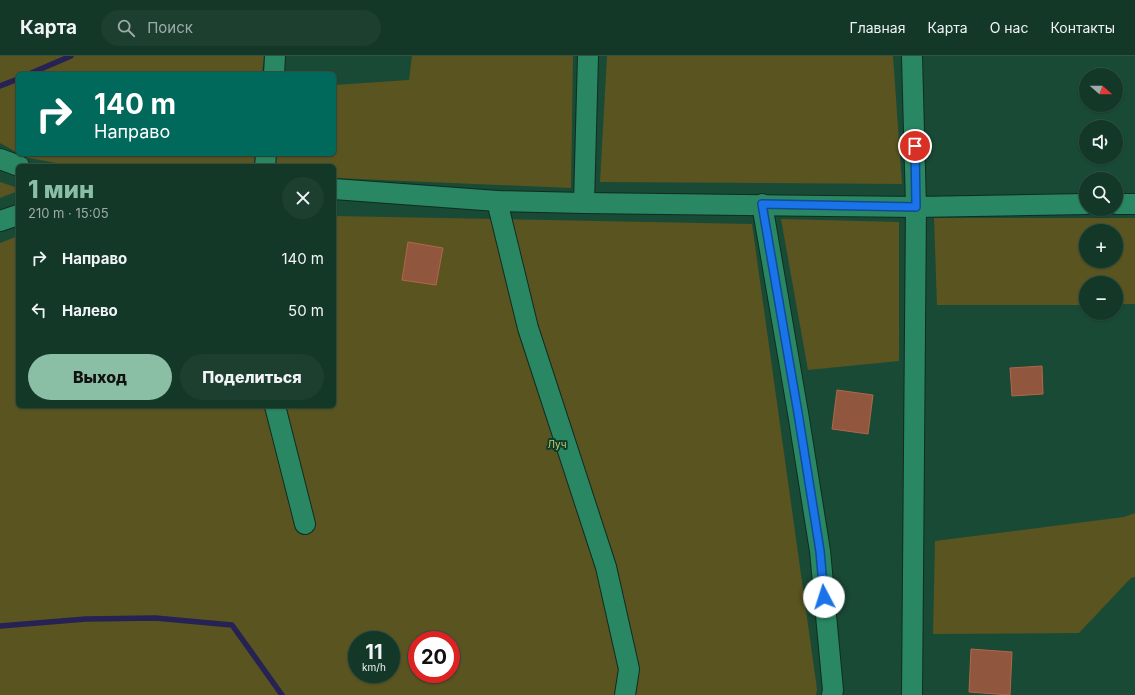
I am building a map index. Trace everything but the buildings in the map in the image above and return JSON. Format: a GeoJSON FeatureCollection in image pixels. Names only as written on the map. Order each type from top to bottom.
{"type":"FeatureCollection","features":[{"type":"Feature","properties":{"kind":"street"},"geometry":{"type":"LineString","coordinates":[[274,72],[275,56]]}},
{"type":"Feature","properties":{"kind":"street"},"geometry":{"type":"LineString","coordinates":[[584,203],[588,56]]}},
{"type":"Feature","properties":{"kind":"street"},"geometry":{"type":"LineString","coordinates":[[912,56],[916,207],[912,695]]}},
{"type":"Feature","properties":{"kind":"street"},"geometry":{"type":"LineString","coordinates":[[0,159],[16,165]]}},
{"type":"Feature","properties":{"kind":"street"},"geometry":{"type":"LineString","coordinates":[[336,189],[497,201],[584,203],[916,207],[1079,204]]}},
{"type":"Feature","properties":{"kind":"street"},"geometry":{"type":"LineString","coordinates":[[497,201],[528,328],[606,567],[629,669],[625,695]]}},
{"type":"Feature","properties":{"kind":"street"},"geometry":{"type":"LineString","coordinates":[[762,204],[820,551],[833,690],[832,695]]}},
{"type":"Feature","properties":{"kind":"street"},"geometry":{"type":"LineString","coordinates":[[1123,204],[1135,204]]}},
{"type":"Feature","properties":{"kind":"street"},"geometry":{"type":"LineString","coordinates":[[0,221],[16,216]]}},
{"type":"Feature","properties":{"kind":"street"},"geometry":{"type":"LineString","coordinates":[[276,408],[305,524]]}},
{"type":"Feature","properties":{"kind":"green space"},"geometry":{"type":"Polygon","coordinates":[[[0,56],[264,56],[262,72],[16,72],[16,152],[0,143],[0,56]]]}},
{"type":"Feature","properties":{"kind":"green space"},"geometry":{"type":"Polygon","coordinates":[[[412,56],[573,56],[571,188],[336,178],[336,164],[272,164],[273,156],[336,156],[336,85],[409,80],[412,56]]]}},
{"type":"Feature","properties":{"kind":"green space"},"geometry":{"type":"Polygon","coordinates":[[[607,56],[893,56],[902,184],[600,182],[607,56]]]}},
{"type":"Feature","properties":{"kind":"green space"},"geometry":{"type":"Polygon","coordinates":[[[22,156],[255,156],[254,164],[61,164],[22,156]]]}},
{"type":"Feature","properties":{"kind":"green space"},"geometry":{"type":"Polygon","coordinates":[[[0,182],[16,187],[16,192],[0,198],[0,182]]]}},
{"type":"Feature","properties":{"kind":"green space","name":"Луч"},"geometry":{"type":"Polygon","coordinates":[[[336,216],[752,224],[817,689],[816,695],[0,695],[0,243],[16,237],[16,408],[336,408],[336,216]]]}},
{"type":"Feature","properties":{"kind":"green space"},"geometry":{"type":"Polygon","coordinates":[[[934,218],[1135,218],[1135,304],[1123,304],[1123,276],[1079,276],[1079,305],[937,305],[934,218]]]}},
{"type":"Feature","properties":{"kind":"green space"},"geometry":{"type":"Polygon","coordinates":[[[781,219],[899,222],[899,361],[808,370],[781,219]]]}},
{"type":"Feature","properties":{"kind":"green space"},"geometry":{"type":"Polygon","coordinates":[[[1135,513],[1135,577],[1131,578],[1079,633],[933,634],[935,541],[1124,517],[1135,513]]]}},
{"type":"Feature","properties":{"kind":"waterway"},"geometry":{"type":"LineString","coordinates":[[34,72],[71,56]]}},
{"type":"Feature","properties":{"kind":"waterway"},"geometry":{"type":"LineString","coordinates":[[0,86],[16,80]]}},
{"type":"Feature","properties":{"kind":"waterway"},"geometry":{"type":"LineString","coordinates":[[0,626],[86,619],[155,618],[232,625],[282,695]]}},
{"type":"Feature","properties":{"kind":"route"},"geometry":{"type":"LineString","coordinates":[[824,597],[820,551],[762,204],[916,207],[915,146]]}}]}
